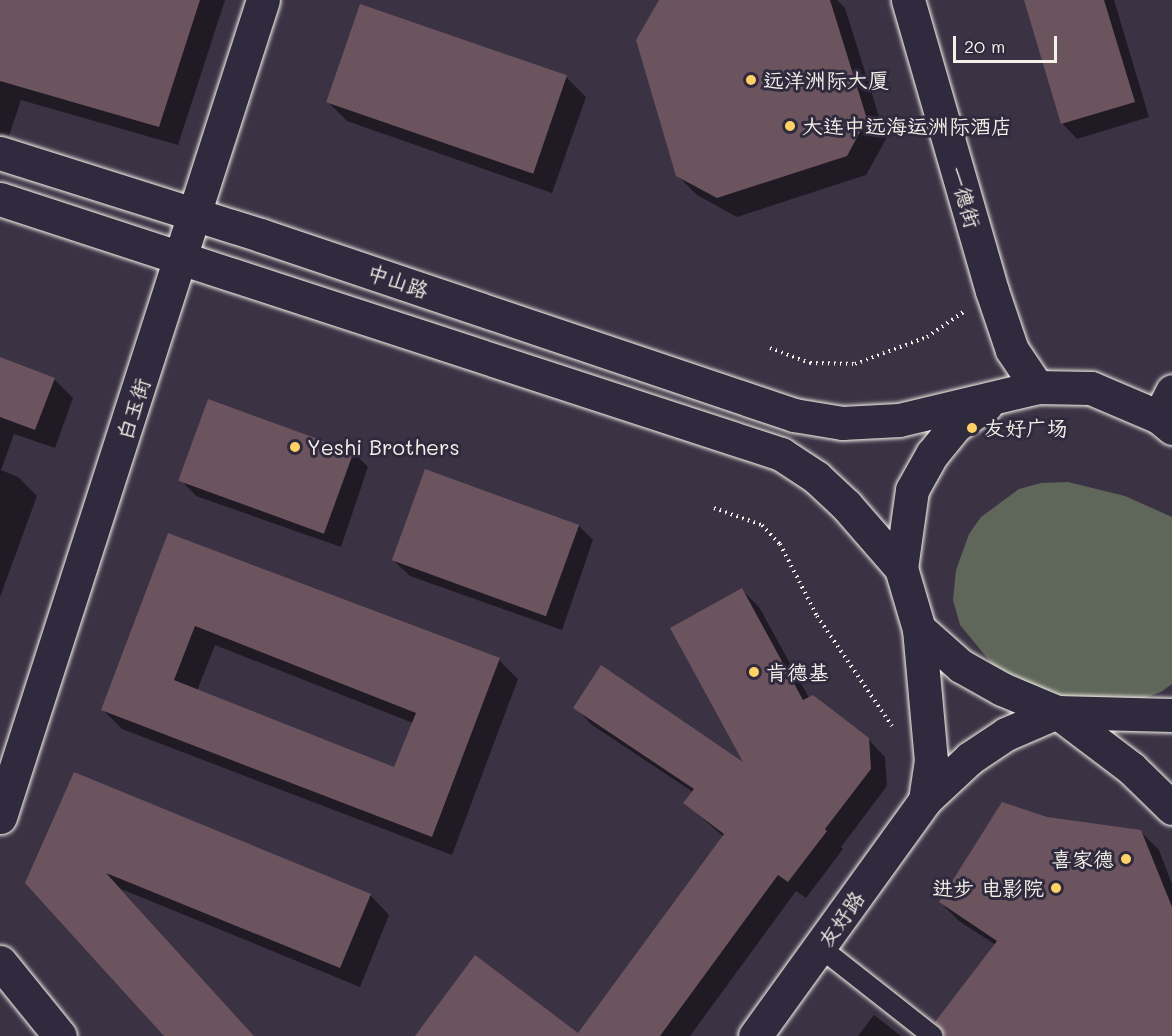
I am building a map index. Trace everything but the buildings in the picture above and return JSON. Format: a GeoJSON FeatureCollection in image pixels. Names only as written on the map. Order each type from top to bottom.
{"type":"FeatureCollection","features":[{"type":"Feature","properties":{"kind":"main road","name":"白玉街"},"geometry":{"type":"LineString","coordinates":[[0,817],[183,256],[263,0]]}},
{"type":"Feature","properties":{"kind":"main road","name":"一德街"},"geometry":{"type":"LineString","coordinates":[[908,0],[992,291],[1012,350],[1037,387]]}},
{"type":"Feature","properties":{"kind":"main road","name":"中山路"},"geometry":{"type":"LineString","coordinates":[[0,153],[196,215],[794,415],[842,423],[899,420],[1037,387]]}},
{"type":"Feature","properties":{"kind":"main road","name":"中山路"},"geometry":{"type":"LineString","coordinates":[[0,199],[183,256],[781,454],[816,477],[846,505],[900,568]]}},
{"type":"Feature","properties":{"kind":"main road"},"geometry":{"type":"LineString","coordinates":[[1037,387],[1091,388],[1168,412]]}},
{"type":"Feature","properties":{"kind":"main road"},"geometry":{"type":"LineString","coordinates":[[925,800],[931,760],[919,629],[900,568],[905,523],[917,481],[955,426],[996,398]]}},
{"type":"Feature","properties":{"kind":"main road"},"geometry":{"type":"LineString","coordinates":[[919,629],[961,666],[1002,689],[1057,712],[1131,768],[1172,808]]}},
{"type":"Feature","properties":{"kind":"main road"},"geometry":{"type":"LineString","coordinates":[[925,800],[970,758],[997,740],[1057,712],[1172,715]]}},
{"type":"Feature","properties":{"kind":"main road","name":"友好路"},"geometry":{"type":"LineString","coordinates":[[755,1036],[821,948],[925,800]]}},
{"type":"Feature","properties":{"kind":"main road"},"geometry":{"type":"LineString","coordinates":[[0,962],[60,1036]]}},
{"type":"Feature","properties":{"kind":"lane"},"geometry":{"type":"LineString","coordinates":[[821,948],[933,1036]]}},
{"type":"Feature","properties":{"kind":"path"},"geometry":{"type":"LineString","coordinates":[[770,348],[810,363],[855,364],[927,338],[992,291]]}},
{"type":"Feature","properties":{"kind":"path"},"geometry":{"type":"LineString","coordinates":[[714,508],[762,525],[780,544],[817,616],[892,726],[931,760]]}},
{"type":"Feature","properties":{"kind":"shaded area"},"geometry":{"type":"Polygon","coordinates":[[[1068,482],[1125,496],[1172,517],[1172,684],[1161,692],[1139,700],[1079,700],[1043,690],[993,665],[960,625],[953,600],[956,570],[969,534],[981,517],[1019,489],[1041,483],[1068,482]]]}},
{"type":"Feature","properties":{"kind":"place","name":"远洋洲际大厦"},"geometry":{"type":"Point","coordinates":[751,80]}},
{"type":"Feature","properties":{"kind":"place","name":"大连中远海运洲际酒店"},"geometry":{"type":"Point","coordinates":[790,126]}},
{"type":"Feature","properties":{"kind":"place","name":"友好广场"},"geometry":{"type":"Point","coordinates":[972,428]}},
{"type":"Feature","properties":{"kind":"place","name":"Yeshi Brothers"},"geometry":{"type":"Point","coordinates":[295,447]}},
{"type":"Feature","properties":{"kind":"place","name":"肯德基"},"geometry":{"type":"Point","coordinates":[754,672]}},
{"type":"Feature","properties":{"kind":"place","name":"喜家德"},"geometry":{"type":"Point","coordinates":[1126,859]}},
{"type":"Feature","properties":{"kind":"place","name":"进步 电影院"},"geometry":{"type":"Point","coordinates":[1056,888]}}]}
